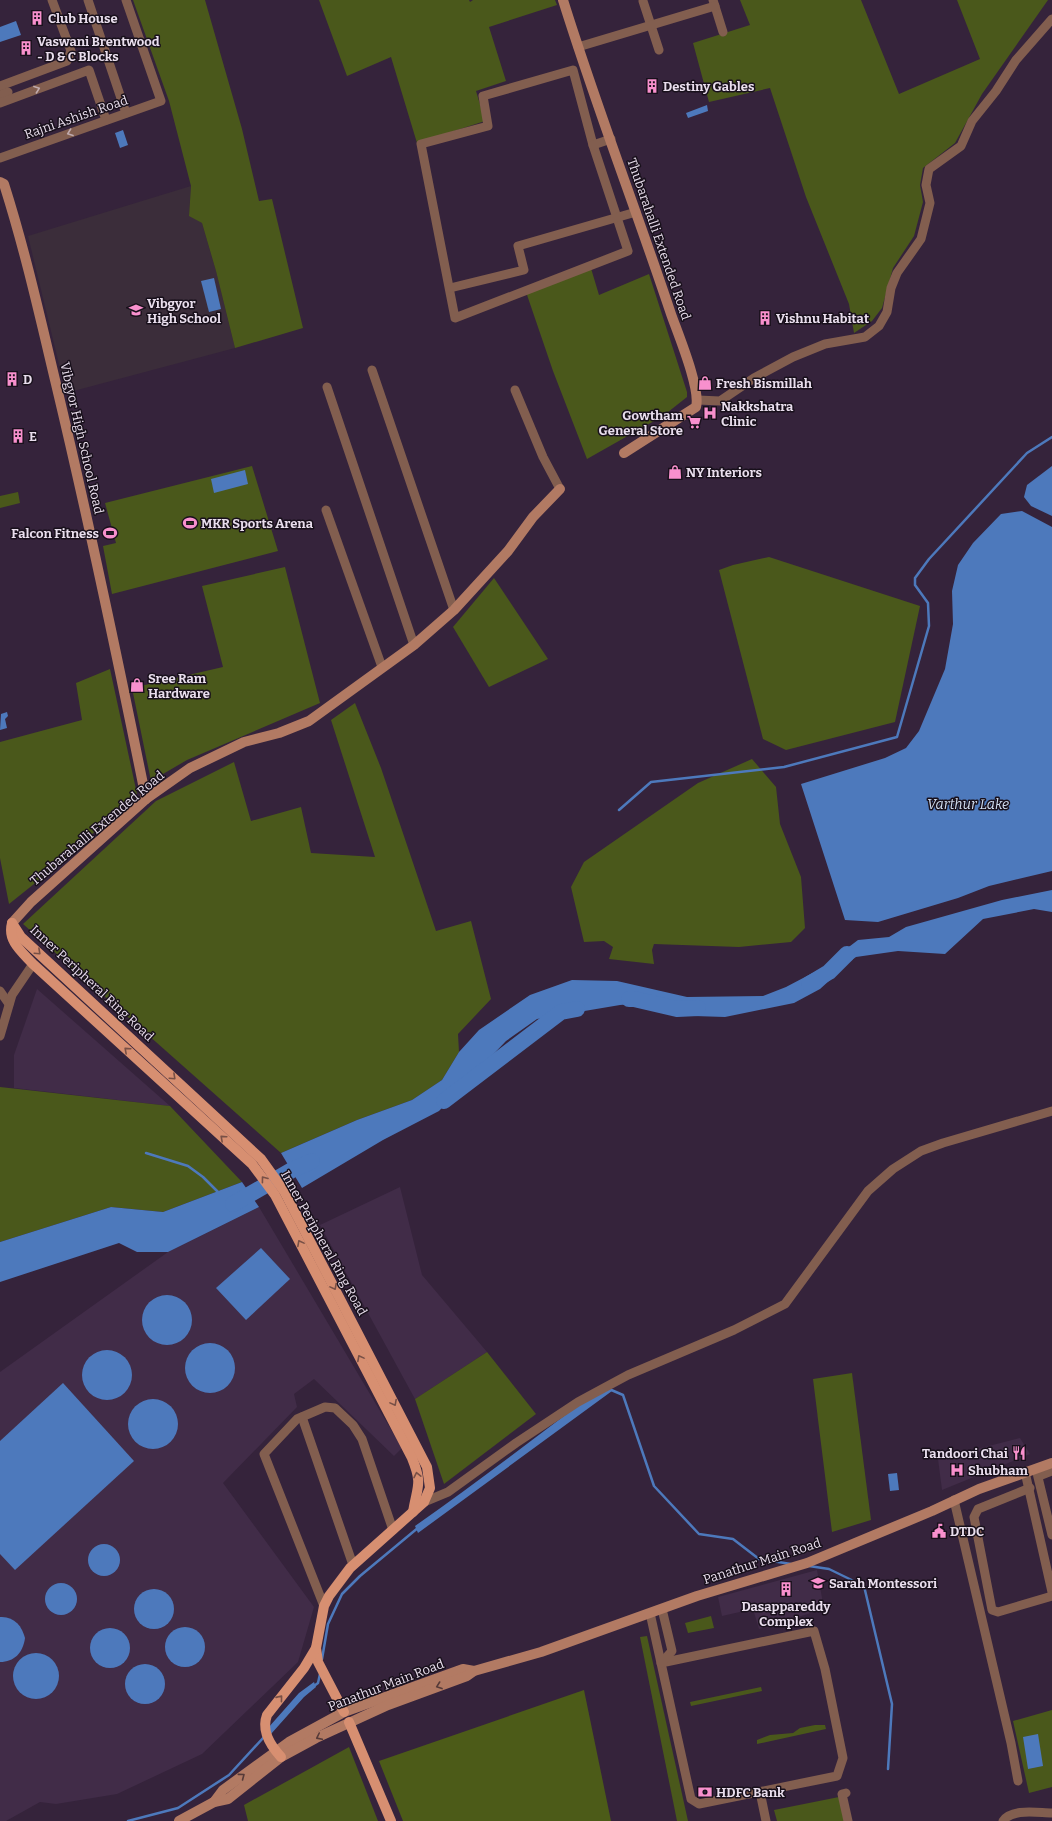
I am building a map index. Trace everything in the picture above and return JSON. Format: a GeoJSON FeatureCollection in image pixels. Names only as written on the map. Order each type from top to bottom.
{"type":"FeatureCollection","features":[{"type":"Feature","properties":{"kind":"main road","name":"Inner Peripheral Ring Road"},"geometry":{"type":"LineString","coordinates":[[12,923],[18,941],[33,964],[252,1164],[279,1193],[427,1467],[430,1488],[424,1502]]}},
{"type":"Feature","properties":{"kind":"main road","name":"Inner Peripheral Ring Road"},"geometry":{"type":"LineString","coordinates":[[18,941],[262,1159],[412,1458],[418,1474],[419,1488],[415,1498],[413,1512]]}},
{"type":"Feature","properties":{"kind":"main road"},"geometry":{"type":"LineString","coordinates":[[344,1712],[318,1662],[316,1648],[324,1606],[329,1596],[353,1565],[424,1502]]}},
{"type":"Feature","properties":{"kind":"main road"},"geometry":{"type":"LineString","coordinates":[[278,1754],[267,1737],[264,1723],[267,1714],[304,1668],[316,1648]]}},
{"type":"Feature","properties":{"kind":"main road"},"geometry":{"type":"LineString","coordinates":[[349,1722],[391,1821]]}},
{"type":"Feature","properties":{"kind":"street"},"geometry":{"type":"LineString","coordinates":[[0,86],[68,61],[71,51],[52,0]]}},
{"type":"Feature","properties":{"kind":"street"},"geometry":{"type":"LineString","coordinates":[[88,0],[125,110],[141,102]]}},
{"type":"Feature","properties":{"kind":"street","name":"Rajni Ashish Road"},"geometry":{"type":"LineString","coordinates":[[0,158],[106,120],[125,110],[161,101],[126,0]]}},
{"type":"Feature","properties":{"kind":"street","name":"Thubarahalli Extended Road"},"geometry":{"type":"LineString","coordinates":[[563,0],[687,360],[698,400]]}},
{"type":"Feature","properties":{"kind":"street"},"geometry":{"type":"LineString","coordinates":[[643,1],[659,50]]}},
{"type":"Feature","properties":{"kind":"street"},"geometry":{"type":"LineString","coordinates":[[578,47],[651,25],[714,3],[723,32]]}},
{"type":"Feature","properties":{"kind":"street"},"geometry":{"type":"LineString","coordinates":[[624,453],[696,407],[698,400],[720,401],[754,378],[793,357],[825,344],[865,337],[879,326],[887,312],[891,288],[897,273],[921,239],[930,203],[926,185],[929,169],[961,146],[972,121],[996,91],[1016,60],[1052,19]]}},
{"type":"Feature","properties":{"kind":"street"},"geometry":{"type":"LineString","coordinates":[[0,103],[89,70],[106,120]]}},
{"type":"Feature","properties":{"kind":"street"},"geometry":{"type":"LineString","coordinates":[[573,70],[593,142],[628,252],[455,318],[421,144],[488,126],[483,96],[573,70]]}},
{"type":"Feature","properties":{"kind":"street"},"geometry":{"type":"LineString","coordinates":[[593,142],[610,136]]}},
{"type":"Feature","properties":{"kind":"street","name":"Vibgyor High School Road"},"geometry":{"type":"LineString","coordinates":[[0,182],[4,184],[23,246],[60,400],[95,550],[146,799]]}},
{"type":"Feature","properties":{"kind":"street"},"geometry":{"type":"LineString","coordinates":[[450,288],[524,270],[518,246],[636,212]]}},
{"type":"Feature","properties":{"kind":"street"},"geometry":{"type":"LineString","coordinates":[[372,370],[454,610]]}},
{"type":"Feature","properties":{"kind":"street"},"geometry":{"type":"LineString","coordinates":[[327,387],[414,645]]}},
{"type":"Feature","properties":{"kind":"street"},"geometry":{"type":"LineString","coordinates":[[515,390],[543,457],[560,489]]}},
{"type":"Feature","properties":{"kind":"street","name":"Thubarahalli Extended Road"},"geometry":{"type":"LineString","coordinates":[[12,923],[31,902],[146,799],[196,765],[244,742],[279,733],[310,722],[414,645],[454,610],[508,551],[533,517],[560,489]]}},
{"type":"Feature","properties":{"kind":"street"},"geometry":{"type":"LineString","coordinates":[[326,510],[382,668]]}},
{"type":"Feature","properties":{"kind":"street"},"geometry":{"type":"LineString","coordinates":[[0,1036],[11,1000],[33,964]]}},
{"type":"Feature","properties":{"kind":"street"},"geometry":{"type":"LineString","coordinates":[[0,991],[11,1000]]}},
{"type":"Feature","properties":{"kind":"street"},"geometry":{"type":"LineString","coordinates":[[424,1502],[448,1492],[522,1439],[578,1402],[628,1375],[734,1330],[785,1304],[868,1191],[893,1169],[921,1151],[943,1143],[1052,1112]]}},
{"type":"Feature","properties":{"kind":"street"},"geometry":{"type":"LineString","coordinates":[[324,1606],[264,1454],[297,1419],[325,1407],[332,1407],[341,1413],[353,1425],[362,1438],[393,1530]]}},
{"type":"Feature","properties":{"kind":"street"},"geometry":{"type":"LineString","coordinates":[[302,1417],[353,1565]]}},
{"type":"Feature","properties":{"kind":"street","name":"Panathur Main Road"},"geometry":{"type":"LineString","coordinates":[[179,1821],[214,1802],[223,1790],[344,1712],[464,1669],[474,1670],[541,1652],[697,1596],[807,1563],[979,1489],[1025,1472],[1037,1472],[1052,1463]]}},
{"type":"Feature","properties":{"kind":"street"},"geometry":{"type":"LineString","coordinates":[[1052,1471],[1037,1472],[1052,1535]]}},
{"type":"Feature","properties":{"kind":"street"},"geometry":{"type":"LineString","coordinates":[[1025,1472],[1030,1488],[1052,1592]]}},
{"type":"Feature","properties":{"kind":"street"},"geometry":{"type":"LineString","coordinates":[[1030,1488],[978,1509],[975,1512],[974,1517],[992,1610],[998,1612],[1052,1596]]}},
{"type":"Feature","properties":{"kind":"street"},"geometry":{"type":"LineString","coordinates":[[954,1500],[1011,1743],[1018,1781]]}},
{"type":"Feature","properties":{"kind":"street"},"geometry":{"type":"LineString","coordinates":[[661,1663],[672,1651],[662,1609]]}},
{"type":"Feature","properties":{"kind":"street"},"geometry":{"type":"LineString","coordinates":[[650,1613],[661,1663],[692,1799],[699,1804],[837,1776],[843,1758],[826,1669],[814,1631],[661,1663]]}},
{"type":"Feature","properties":{"kind":"street","name":"Panathur Main Road"},"geometry":{"type":"LineString","coordinates":[[278,1754],[388,1705],[467,1676],[474,1670]]}},
{"type":"Feature","properties":{"kind":"street"},"geometry":{"type":"LineString","coordinates":[[760,1792],[766,1821]]}},
{"type":"Feature","properties":{"kind":"street"},"geometry":{"type":"LineString","coordinates":[[846,1793],[842,1794],[848,1821]]}},
{"type":"Feature","properties":{"kind":"street"},"geometry":{"type":"LineString","coordinates":[[1003,1821],[1006,1816],[1013,1814],[1052,1813]]}},
{"type":"Feature","properties":{"kind":"shaded area","name":"Vibgyor High School"},"geometry":{"type":"Polygon","coordinates":[[[191,186],[189,215],[202,223],[216,271],[235,348],[66,393],[28,236],[191,186]]]}},
{"type":"Feature","properties":{"kind":"shaded area"},"geometry":{"type":"Polygon","coordinates":[[[37,989],[170,1106],[14,1088],[14,1055],[37,989]]]}},
{"type":"Feature","properties":{"kind":"shaded area"},"geometry":{"type":"Polygon","coordinates":[[[400,1187],[422,1275],[487,1352],[415,1399],[320,1225],[400,1187]]]}},
{"type":"Feature","properties":{"kind":"shaded area"},"geometry":{"type":"Polygon","coordinates":[[[259,1207],[402,1448],[394,1456],[314,1379],[294,1394],[297,1407],[223,1483],[314,1607],[298,1662],[202,1754],[117,1794],[56,1804],[40,1802],[6,1821],[0,1821],[0,1372],[168,1252],[259,1207]]]}},
{"type":"Feature","properties":{"kind":"shaded area"},"geometry":{"type":"Polygon","coordinates":[[[1020,1438],[1030,1454],[942,1490],[938,1459],[1020,1438]]]}},
{"type":"Feature","properties":{"kind":"shaded area"},"geometry":{"type":"Polygon","coordinates":[[[817,1570],[824,1609],[759,1629],[753,1609],[722,1616],[718,1597],[817,1570]]]}},
{"type":"Feature","properties":{"kind":"green space"},"geometry":{"type":"Polygon","coordinates":[[[133,0],[205,0],[242,129],[259,201],[272,199],[303,328],[235,348],[216,271],[202,223],[189,216],[191,186],[169,101],[133,0]]]}},
{"type":"Feature","properties":{"kind":"green space"},"geometry":{"type":"Polygon","coordinates":[[[319,0],[469,0],[470,2],[473,0],[555,0],[557,5],[489,27],[506,81],[476,91],[485,121],[417,143],[391,57],[347,76],[319,0]]]}},
{"type":"Feature","properties":{"kind":"green space"},"geometry":{"type":"Polygon","coordinates":[[[740,0],[861,0],[899,94],[980,59],[957,0],[1048,0],[982,94],[955,143],[923,168],[920,185],[923,202],[914,236],[893,268],[882,308],[872,321],[854,333],[849,304],[806,197],[770,88],[709,102],[693,43],[750,25],[740,0]]]}},
{"type":"Feature","properties":{"kind":"green space"},"geometry":{"type":"Polygon","coordinates":[[[590,265],[599,295],[649,274],[687,392],[687,397],[663,416],[587,459],[553,371],[526,292],[590,265]]]}},
{"type":"Feature","properties":{"kind":"green space","name":"MKR Sports Arena"},"geometry":{"type":"Polygon","coordinates":[[[252,466],[278,551],[112,594],[103,546],[116,543],[105,503],[252,466]]]}},
{"type":"Feature","properties":{"kind":"green space"},"geometry":{"type":"Polygon","coordinates":[[[18,492],[20,503],[0,508],[0,496],[18,492]]]}},
{"type":"Feature","properties":{"kind":"green space"},"geometry":{"type":"Polygon","coordinates":[[[769,557],[920,606],[895,722],[786,750],[763,739],[719,570],[733,565],[769,557]]]}},
{"type":"Feature","properties":{"kind":"green space"},"geometry":{"type":"Polygon","coordinates":[[[285,567],[320,703],[187,760],[151,781],[132,688],[223,667],[202,586],[285,567]]]}},
{"type":"Feature","properties":{"kind":"green space"},"geometry":{"type":"Polygon","coordinates":[[[494,578],[548,659],[489,687],[453,627],[494,578]]]}},
{"type":"Feature","properties":{"kind":"green space"},"geometry":{"type":"Polygon","coordinates":[[[110,669],[137,794],[54,868],[9,904],[0,858],[0,742],[82,720],[76,683],[110,669]]]}},
{"type":"Feature","properties":{"kind":"green space"},"geometry":{"type":"Polygon","coordinates":[[[355,703],[381,768],[436,931],[471,921],[491,999],[458,1034],[459,1052],[442,1080],[412,1100],[357,1120],[281,1153],[23,924],[156,801],[234,762],[251,821],[301,807],[311,853],[375,857],[331,720],[355,703]]]}},
{"type":"Feature","properties":{"kind":"green space"},"geometry":{"type":"Polygon","coordinates":[[[752,759],[776,787],[780,824],[801,877],[805,928],[791,942],[739,947],[654,944],[652,950],[654,964],[609,959],[613,947],[604,941],[584,942],[571,887],[584,862],[698,783],[752,759]]]}},
{"type":"Feature","properties":{"kind":"green space"},"geometry":{"type":"Polygon","coordinates":[[[0,1087],[170,1106],[242,1182],[163,1212],[111,1207],[0,1242],[0,1087]]]}},
{"type":"Feature","properties":{"kind":"green space"},"geometry":{"type":"Polygon","coordinates":[[[487,1352],[536,1414],[444,1484],[415,1399],[487,1352]]]}},
{"type":"Feature","properties":{"kind":"green space"},"geometry":{"type":"Polygon","coordinates":[[[852,1373],[871,1520],[832,1532],[813,1379],[852,1373]]]}},
{"type":"Feature","properties":{"kind":"green space"},"geometry":{"type":"Polygon","coordinates":[[[711,1616],[714,1628],[688,1633],[685,1623],[711,1616]]]}},
{"type":"Feature","properties":{"kind":"green space"},"geometry":{"type":"Polygon","coordinates":[[[647,1636],[688,1821],[677,1821],[640,1637],[647,1636]]]}},
{"type":"Feature","properties":{"kind":"green space"},"geometry":{"type":"Polygon","coordinates":[[[761,1687],[762,1691],[691,1706],[690,1702],[761,1687]]]}},
{"type":"Feature","properties":{"kind":"green space"},"geometry":{"type":"Polygon","coordinates":[[[584,1690],[611,1821],[403,1821],[379,1761],[584,1690]]]}},
{"type":"Feature","properties":{"kind":"green space"},"geometry":{"type":"Polygon","coordinates":[[[1052,1710],[1052,1787],[1029,1793],[1013,1721],[1052,1710]]]}},
{"type":"Feature","properties":{"kind":"green space"},"geometry":{"type":"Polygon","coordinates":[[[825,1725],[826,1729],[757,1744],[757,1740],[770,1735],[793,1733],[800,1728],[825,1725]]]}},
{"type":"Feature","properties":{"kind":"green space"},"geometry":{"type":"Polygon","coordinates":[[[349,1747],[378,1821],[248,1821],[244,1805],[349,1747]]]}},
{"type":"Feature","properties":{"kind":"green space"},"geometry":{"type":"Polygon","coordinates":[[[839,1797],[844,1821],[777,1821],[774,1810],[839,1797]]]}},
{"type":"Feature","properties":{"kind":"water"},"geometry":{"type":"Polygon","coordinates":[[[16,21],[21,35],[0,42],[0,27],[16,21]]]}},
{"type":"Feature","properties":{"kind":"water"},"geometry":{"type":"Polygon","coordinates":[[[707,105],[708,111],[688,118],[686,113],[707,105]]]}},
{"type":"Feature","properties":{"kind":"water"},"geometry":{"type":"Polygon","coordinates":[[[123,130],[128,145],[120,148],[115,133],[123,130]]]}},
{"type":"Feature","properties":{"kind":"water"},"geometry":{"type":"Polygon","coordinates":[[[214,278],[221,309],[209,312],[201,281],[214,278]]]}},
{"type":"Feature","properties":{"kind":"water"},"geometry":{"type":"Polygon","coordinates":[[[1052,466],[1052,516],[1031,506],[1024,497],[1027,485],[1052,466]]]}},
{"type":"Feature","properties":{"kind":"water"},"geometry":{"type":"Polygon","coordinates":[[[245,470],[248,484],[214,493],[211,479],[245,470]]]}},
{"type":"Feature","properties":{"kind":"water","name":"Varthur Lake"},"geometry":{"type":"Polygon","coordinates":[[[1022,511],[1052,527],[1052,871],[989,886],[958,898],[878,922],[845,920],[801,784],[885,758],[906,748],[919,731],[945,669],[953,624],[952,591],[958,565],[973,543],[1001,514],[1022,511]]]}},
{"type":"Feature","properties":{"kind":"water"},"geometry":{"type":"Polygon","coordinates":[[[7,712],[8,716],[5,719],[7,728],[0,730],[1,714],[7,712]]]}},
{"type":"Feature","properties":{"kind":"water"},"geometry":{"type":"Polygon","coordinates":[[[1052,890],[1052,912],[1034,909],[983,919],[945,954],[898,951],[856,957],[833,974],[829,962],[858,940],[889,937],[906,927],[1002,900],[1052,890]]]}},
{"type":"Feature","properties":{"kind":"water"},"geometry":{"type":"Polygon","coordinates":[[[824,967],[830,980],[820,989],[794,1003],[725,1017],[694,1016],[657,1002],[620,1005],[537,1019],[506,1041],[439,1111],[383,1140],[302,1188],[281,1153],[357,1120],[412,1100],[442,1080],[459,1052],[479,1030],[530,995],[572,980],[617,981],[687,997],[763,996],[786,987],[824,967]]]}},
{"type":"Feature","properties":{"kind":"water"},"geometry":{"type":"Polygon","coordinates":[[[242,1182],[259,1207],[168,1252],[137,1252],[119,1243],[0,1282],[0,1242],[111,1207],[163,1212],[242,1182]]]}},
{"type":"Feature","properties":{"kind":"water"},"geometry":{"type":"Polygon","coordinates":[[[261,1248],[290,1279],[246,1320],[216,1288],[261,1248]]]}},
{"type":"Feature","properties":{"kind":"water"},"geometry":{"type":"Polygon","coordinates":[[[162,1295],[172,1295],[185,1302],[192,1315],[192,1325],[185,1338],[172,1345],[162,1345],[153,1341],[146,1334],[142,1325],[142,1315],[146,1306],[153,1299],[162,1295]]]}},
{"type":"Feature","properties":{"kind":"water"},"geometry":{"type":"Polygon","coordinates":[[[205,1343],[215,1343],[228,1350],[235,1363],[235,1373],[228,1386],[215,1393],[205,1393],[196,1389],[189,1382],[185,1373],[185,1363],[189,1354],[196,1347],[205,1343]]]}},
{"type":"Feature","properties":{"kind":"water"},"geometry":{"type":"Polygon","coordinates":[[[102,1350],[112,1350],[125,1357],[132,1370],[132,1380],[125,1393],[112,1400],[102,1400],[93,1396],[86,1389],[82,1380],[82,1370],[86,1361],[93,1354],[102,1350]]]}},
{"type":"Feature","properties":{"kind":"water"},"geometry":{"type":"Polygon","coordinates":[[[63,1383],[134,1461],[15,1570],[0,1554],[0,1441],[63,1383]]]}},
{"type":"Feature","properties":{"kind":"water"},"geometry":{"type":"Polygon","coordinates":[[[609,1383],[612,1391],[418,1533],[415,1526],[609,1383]]]}},
{"type":"Feature","properties":{"kind":"water"},"geometry":{"type":"Polygon","coordinates":[[[148,1399],[158,1399],[171,1406],[178,1419],[178,1429],[171,1442],[158,1449],[148,1449],[139,1445],[132,1438],[128,1429],[128,1419],[132,1410],[139,1403],[148,1399]]]}},
{"type":"Feature","properties":{"kind":"water"},"geometry":{"type":"Polygon","coordinates":[[[897,1473],[899,1490],[890,1491],[888,1474],[897,1473]]]}},
{"type":"Feature","properties":{"kind":"water"},"geometry":{"type":"Polygon","coordinates":[[[104,1544],[115,1549],[120,1560],[115,1571],[104,1576],[93,1571],[88,1560],[93,1549],[104,1544]]]}},
{"type":"Feature","properties":{"kind":"water"},"geometry":{"type":"Polygon","coordinates":[[[61,1583],[72,1588],[77,1599],[72,1610],[61,1615],[50,1610],[45,1599],[50,1588],[61,1583]]]}},
{"type":"Feature","properties":{"kind":"water"},"geometry":{"type":"Polygon","coordinates":[[[158,1589],[165,1592],[171,1598],[174,1609],[173,1617],[165,1626],[158,1629],[150,1629],[143,1626],[135,1617],[134,1605],[137,1598],[146,1590],[158,1589]]]}},
{"type":"Feature","properties":{"kind":"water"},"geometry":{"type":"Polygon","coordinates":[[[0,1617],[9,1618],[17,1623],[25,1638],[22,1648],[17,1656],[5,1662],[0,1662],[0,1617]]]}},
{"type":"Feature","properties":{"kind":"water"},"geometry":{"type":"Polygon","coordinates":[[[189,1627],[196,1630],[202,1636],[205,1647],[204,1655],[196,1664],[189,1667],[181,1667],[174,1664],[166,1655],[165,1643],[168,1636],[177,1628],[189,1627]]]}},
{"type":"Feature","properties":{"kind":"water"},"geometry":{"type":"Polygon","coordinates":[[[114,1628],[121,1631],[127,1637],[130,1648],[129,1656],[121,1665],[114,1668],[106,1668],[99,1665],[91,1656],[90,1644],[93,1637],[102,1629],[114,1628]]]}},
{"type":"Feature","properties":{"kind":"water"},"geometry":{"type":"Polygon","coordinates":[[[36,1653],[49,1657],[55,1663],[59,1676],[55,1689],[49,1695],[36,1699],[23,1695],[17,1689],[13,1676],[17,1663],[23,1657],[36,1653]]]}},
{"type":"Feature","properties":{"kind":"water"},"geometry":{"type":"Polygon","coordinates":[[[149,1664],[156,1667],[162,1673],[165,1684],[164,1692],[156,1701],[149,1704],[141,1704],[134,1701],[126,1692],[125,1680],[128,1673],[137,1665],[149,1664]]]}},
{"type":"Feature","properties":{"kind":"water"},"geometry":{"type":"Polygon","coordinates":[[[314,1682],[316,1687],[304,1697],[271,1734],[268,1728],[299,1693],[314,1682]]]}},
{"type":"Feature","properties":{"kind":"water"},"geometry":{"type":"Polygon","coordinates":[[[1038,1734],[1043,1766],[1028,1769],[1023,1737],[1038,1734]]]}},
{"type":"Feature","properties":{"kind":"waterway"},"geometry":{"type":"LineString","coordinates":[[619,810],[651,782],[784,767],[897,737],[929,626],[928,603],[915,585],[915,578],[929,559],[1027,453],[1052,437]]}},
{"type":"Feature","properties":{"kind":"waterway"},"geometry":{"type":"LineString","coordinates":[[809,984],[829,972],[847,954]]}},
{"type":"Feature","properties":{"kind":"waterway"},"geometry":{"type":"LineString","coordinates":[[629,999],[677,1009],[698,1008]]}},
{"type":"Feature","properties":{"kind":"waterway"},"geometry":{"type":"LineString","coordinates":[[444,1101],[561,1012],[577,1009]]}},
{"type":"Feature","properties":{"kind":"waterway"},"geometry":{"type":"LineString","coordinates":[[146,1153],[188,1166],[203,1177],[219,1193]]}},
{"type":"Feature","properties":{"kind":"waterway"},"geometry":{"type":"LineString","coordinates":[[233,1204],[292,1170],[312,1161]]}},
{"type":"Feature","properties":{"kind":"waterway"},"geometry":{"type":"LineString","coordinates":[[609,1389],[623,1395],[654,1486],[699,1534],[733,1539],[759,1559],[791,1564]]}},
{"type":"Feature","properties":{"kind":"waterway"},"geometry":{"type":"LineString","coordinates":[[322,1659],[328,1624],[342,1594],[360,1576],[419,1527]]}},
{"type":"Feature","properties":{"kind":"waterway"},"geometry":{"type":"LineString","coordinates":[[809,1566],[829,1569],[864,1586],[892,1704],[888,1769]]}},
{"type":"Feature","properties":{"kind":"waterway"},"geometry":{"type":"LineString","coordinates":[[314,1686],[318,1683],[320,1674]]}},
{"type":"Feature","properties":{"kind":"waterway"},"geometry":{"type":"LineString","coordinates":[[128,1821],[178,1808],[229,1775],[264,1737]]}},
{"type":"Feature","properties":{"kind":"place","name":"Club House"},"geometry":{"type":"Point","coordinates":[37,18]}},
{"type":"Feature","properties":{"kind":"place","name":"Vaswani Brentwood - D & C Blocks"},"geometry":{"type":"Point","coordinates":[26,48]}},
{"type":"Feature","properties":{"kind":"place","name":"Destiny Gables"},"geometry":{"type":"Point","coordinates":[652,86]}},
{"type":"Feature","properties":{"kind":"place","name":"Vibgyor High School"},"geometry":{"type":"Point","coordinates":[136,310]}},
{"type":"Feature","properties":{"kind":"place","name":"Vishnu Habitat"},"geometry":{"type":"Point","coordinates":[765,318]}},
{"type":"Feature","properties":{"kind":"place","name":"D"},"geometry":{"type":"Point","coordinates":[12,379]}},
{"type":"Feature","properties":{"kind":"place","name":"Fresh Bismillah"},"geometry":{"type":"Point","coordinates":[705,383]}},
{"type":"Feature","properties":{"kind":"place","name":"Nakkshatra Clinic"},"geometry":{"type":"Point","coordinates":[710,413]}},
{"type":"Feature","properties":{"kind":"place","name":"Gowtham General Store"},"geometry":{"type":"Point","coordinates":[694,422]}},
{"type":"Feature","properties":{"kind":"place","name":"E"},"geometry":{"type":"Point","coordinates":[18,436]}},
{"type":"Feature","properties":{"kind":"place","name":"NY Interiors"},"geometry":{"type":"Point","coordinates":[675,472]}},
{"type":"Feature","properties":{"kind":"place","name":"MKR Sports Arena"},"geometry":{"type":"Point","coordinates":[190,523]}},
{"type":"Feature","properties":{"kind":"place","name":"Falcon Fitness"},"geometry":{"type":"Point","coordinates":[110,533]}},
{"type":"Feature","properties":{"kind":"place","name":"Sree Ram Hardware"},"geometry":{"type":"Point","coordinates":[137,685]}},
{"type":"Feature","properties":{"kind":"place","name":"Tandoori Chai"},"geometry":{"type":"Point","coordinates":[1019,1453]}},
{"type":"Feature","properties":{"kind":"place","name":"Shubham"},"geometry":{"type":"Point","coordinates":[957,1470]}},
{"type":"Feature","properties":{"kind":"place","name":"DTDC"},"geometry":{"type":"Point","coordinates":[939,1531]}},
{"type":"Feature","properties":{"kind":"place","name":"Sarah Montessori"},"geometry":{"type":"Point","coordinates":[818,1583]}},
{"type":"Feature","properties":{"kind":"place","name":"Dasappareddy Complex"},"geometry":{"type":"Point","coordinates":[786,1589]}},
{"type":"Feature","properties":{"kind":"place","name":"HDFC Bank"},"geometry":{"type":"Point","coordinates":[705,1792]}}]}
